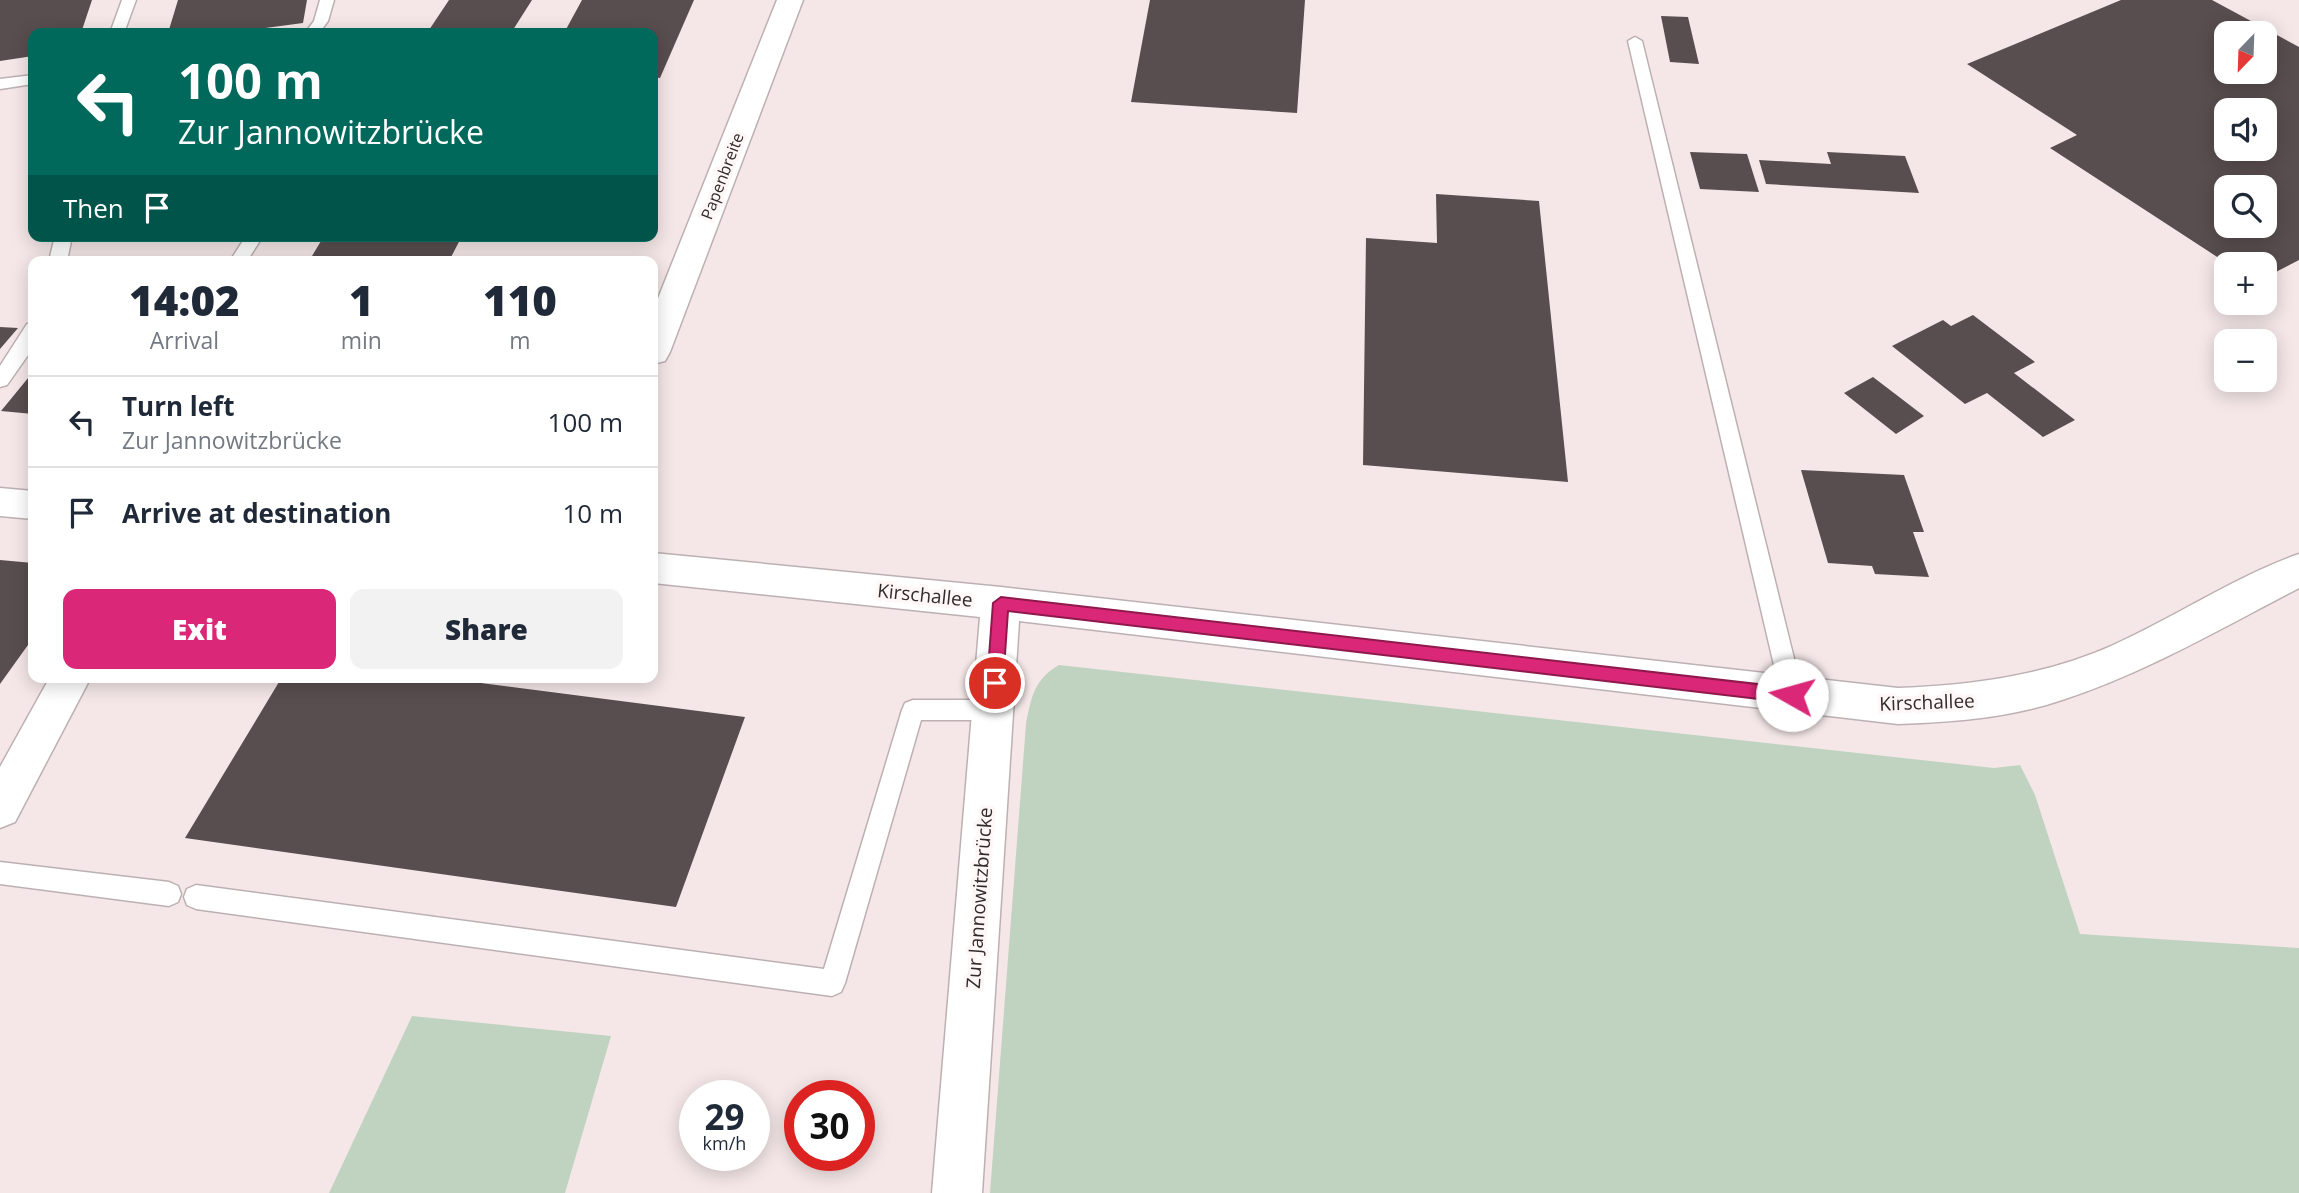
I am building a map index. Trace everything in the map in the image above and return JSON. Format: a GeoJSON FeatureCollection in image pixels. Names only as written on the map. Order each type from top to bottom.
{"type":"FeatureCollection","features":[{"type":"Feature","properties":{"kind":"street","name":"Papenbreite"},"geometry":{"type":"LineString","coordinates":[[658,339],[790,0]]}},
{"type":"Feature","properties":{"kind":"street"},"geometry":{"type":"LineString","coordinates":[[0,502],[28,505]]}},
{"type":"Feature","properties":{"kind":"street","name":"Kirschallee"},"geometry":{"type":"LineString","coordinates":[[658,569],[1001,603],[1898,706],[1970,703],[2059,684],[2125,658],[2299,570]]}},
{"type":"Feature","properties":{"kind":"street","name":"Zur Jannowitzbrücke"},"geometry":{"type":"LineString","coordinates":[[957,1193],[1001,603]]}},
{"type":"Feature","properties":{"kind":"street"},"geometry":{"type":"LineString","coordinates":[[0,808],[68,683]]}},
{"type":"Feature","properties":{"kind":"lane"},"geometry":{"type":"LineString","coordinates":[[119,28],[128,0]]}},
{"type":"Feature","properties":{"kind":"lane"},"geometry":{"type":"LineString","coordinates":[[316,28],[321,21],[327,0]]}},
{"type":"Feature","properties":{"kind":"lane"},"geometry":{"type":"LineString","coordinates":[[1636,41],[1792,695]]}},
{"type":"Feature","properties":{"kind":"lane"},"geometry":{"type":"LineString","coordinates":[[0,84],[28,81]]}},
{"type":"Feature","properties":{"kind":"lane"},"geometry":{"type":"LineString","coordinates":[[0,380],[28,340]]}},
{"type":"Feature","properties":{"kind":"lane"},"geometry":{"type":"LineString","coordinates":[[196,897],[832,982],[913,710],[993,710]]}},
{"type":"Feature","properties":{"kind":"lane"},"geometry":{"type":"LineString","coordinates":[[0,873],[169,894]]}},
{"type":"Feature","properties":{"kind":"green space"},"geometry":{"type":"Polygon","coordinates":[[[1059,665],[1994,768],[2020,765],[2035,795],[2080,934],[2299,948],[2299,1193],[990,1193],[1026,724],[1035,690],[1044,676],[1059,665]]]}},
{"type":"Feature","properties":{"kind":"green space"},"geometry":{"type":"Polygon","coordinates":[[[412,1016],[611,1036],[565,1193],[329,1193],[412,1016]]]}},
{"type":"Feature","properties":{"kind":"building"},"geometry":{"type":"Polygon","coordinates":[[[0,0],[92,0],[83,28],[28,28],[28,57],[0,61],[0,0]]]}},
{"type":"Feature","properties":{"kind":"building"},"geometry":{"type":"Polygon","coordinates":[[[178,0],[307,0],[303,23],[266,28],[170,28],[178,0]]]}},
{"type":"Feature","properties":{"kind":"building"},"geometry":{"type":"Polygon","coordinates":[[[449,0],[532,0],[514,28],[430,28],[449,0]]]}},
{"type":"Feature","properties":{"kind":"building"},"geometry":{"type":"Polygon","coordinates":[[[582,0],[694,0],[660,78],[658,28],[567,28],[582,0]]]}},
{"type":"Feature","properties":{"kind":"building"},"geometry":{"type":"Polygon","coordinates":[[[1150,0],[1305,0],[1297,113],[1131,102],[1150,0]]]}},
{"type":"Feature","properties":{"kind":"building"},"geometry":{"type":"Polygon","coordinates":[[[2121,0],[2212,0],[2251,21],[2214,21],[2214,84],[2277,84],[2277,35],[2299,47],[2299,260],[2277,271],[2277,252],[2214,252],[2214,255],[2050,148],[2077,135],[1967,64],[2121,0]]]}},
{"type":"Feature","properties":{"kind":"building"},"geometry":{"type":"Polygon","coordinates":[[[1661,16],[1688,17],[1699,64],[1670,62],[1661,16]]]}},
{"type":"Feature","properties":{"kind":"building"},"geometry":{"type":"Polygon","coordinates":[[[1690,152],[1747,154],[1759,192],[1700,189],[1690,152]]]}},
{"type":"Feature","properties":{"kind":"building"},"geometry":{"type":"Polygon","coordinates":[[[1827,152],[1905,156],[1919,193],[1766,184],[1759,160],[1831,164],[1827,152]]]}},
{"type":"Feature","properties":{"kind":"building"},"geometry":{"type":"Polygon","coordinates":[[[1436,194],[1539,201],[1568,482],[1363,465],[1366,238],[1437,243],[1436,194]]]}},
{"type":"Feature","properties":{"kind":"building"},"geometry":{"type":"Polygon","coordinates":[[[320,242],[459,242],[452,256],[312,256],[320,242]]]}},
{"type":"Feature","properties":{"kind":"building"},"geometry":{"type":"Polygon","coordinates":[[[1973,315],[2035,362],[2014,373],[2075,420],[2043,437],[1987,393],[1965,404],[1892,346],[1943,320],[1951,326],[1973,315]]]}},
{"type":"Feature","properties":{"kind":"building"},"geometry":{"type":"Polygon","coordinates":[[[0,327],[18,328],[0,349],[0,327]]]}},
{"type":"Feature","properties":{"kind":"building"},"geometry":{"type":"Polygon","coordinates":[[[1873,377],[1924,416],[1896,434],[1844,393],[1873,377]]]}},
{"type":"Feature","properties":{"kind":"building"},"geometry":{"type":"Polygon","coordinates":[[[28,378],[28,414],[1,411],[28,378]]]}},
{"type":"Feature","properties":{"kind":"building"},"geometry":{"type":"Polygon","coordinates":[[[1801,470],[1904,475],[1924,532],[1913,532],[1929,577],[1875,574],[1872,566],[1828,563],[1801,470]]]}},
{"type":"Feature","properties":{"kind":"building"},"geometry":{"type":"Polygon","coordinates":[[[0,560],[28,563],[28,645],[0,684],[0,560]]]}},
{"type":"Feature","properties":{"kind":"building"},"geometry":{"type":"Polygon","coordinates":[[[278,683],[481,683],[745,717],[676,907],[185,838],[278,683]]]}},
{"type":"Feature","properties":{"kind":"route"},"geometry":{"type":"LineString","coordinates":[[995,683],[1001,603],[1792,695]]}}]}
